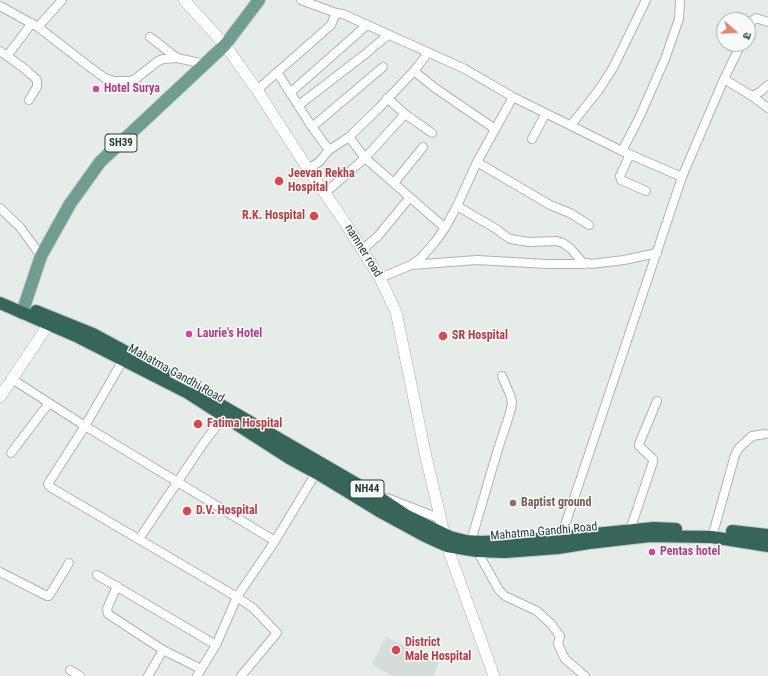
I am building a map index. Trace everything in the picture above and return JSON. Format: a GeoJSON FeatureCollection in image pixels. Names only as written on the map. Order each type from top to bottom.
{"type":"FeatureCollection","features":[{"type":"Feature","properties":{"kind":"highway","name":"Mahatma Gandhi Road"},"geometry":{"type":"LineString","coordinates":[[0,295],[24,310]]}},
{"type":"Feature","properties":{"kind":"highway","name":"Mahatma Gandhi Road"},"geometry":{"type":"LineString","coordinates":[[0,303],[24,310],[50,321],[93,334],[214,400],[372,492],[407,516],[450,537],[474,546],[505,552],[558,548],[650,536],[712,536],[768,546]]}},
{"type":"Feature","properties":{"kind":"highway","name":"Mahatma Gandhi Road"},"geometry":{"type":"LineString","coordinates":[[50,321],[76,336],[188,393],[289,458],[379,511],[424,536],[447,546],[474,546],[498,541],[562,537],[654,528],[714,530],[768,535]]}},
{"type":"Feature","properties":{"kind":"main road","name":"namner road"},"geometry":{"type":"LineString","coordinates":[[184,0],[225,45],[256,90],[380,278],[396,312],[447,546],[494,676]]}},
{"type":"Feature","properties":{"kind":"main road","name":"SH39"},"geometry":{"type":"LineString","coordinates":[[24,310],[41,256],[70,204],[100,162],[225,45],[259,0]]}},
{"type":"Feature","properties":{"kind":"main road"},"geometry":{"type":"LineString","coordinates":[[0,397],[50,321]]}},
{"type":"Feature","properties":{"kind":"street"},"geometry":{"type":"LineString","coordinates":[[7,56],[35,25],[62,0]]}},
{"type":"Feature","properties":{"kind":"street"},"geometry":{"type":"LineString","coordinates":[[302,0],[336,13],[343,14],[465,69],[513,97],[630,154],[682,177]]}},
{"type":"Feature","properties":{"kind":"street"},"geometry":{"type":"LineString","coordinates":[[571,125],[598,91],[613,68],[646,0]]}},
{"type":"Feature","properties":{"kind":"street"},"geometry":{"type":"LineString","coordinates":[[622,150],[640,116],[662,66],[679,19],[680,0]]}},
{"type":"Feature","properties":{"kind":"street"},"geometry":{"type":"LineString","coordinates":[[0,6],[35,25],[91,68],[105,78],[113,81],[129,82],[158,61],[177,58],[205,64]]}},
{"type":"Feature","properties":{"kind":"street"},"geometry":{"type":"LineString","coordinates":[[256,90],[331,25],[336,13]]}},
{"type":"Feature","properties":{"kind":"street"},"geometry":{"type":"LineString","coordinates":[[756,18],[768,22]]}},
{"type":"Feature","properties":{"kind":"street"},"geometry":{"type":"LineString","coordinates":[[291,92],[367,25]]}},
{"type":"Feature","properties":{"kind":"street"},"geometry":{"type":"LineString","coordinates":[[298,105],[388,35]]}},
{"type":"Feature","properties":{"kind":"street"},"geometry":{"type":"LineString","coordinates":[[150,37],[177,58]]}},
{"type":"Feature","properties":{"kind":"street"},"geometry":{"type":"LineString","coordinates":[[0,51],[37,80],[37,87],[29,100]]}},
{"type":"Feature","properties":{"kind":"street"},"geometry":{"type":"LineString","coordinates":[[562,537],[682,177],[737,52]]}},
{"type":"Feature","properties":{"kind":"street"},"geometry":{"type":"LineString","coordinates":[[308,169],[319,162],[329,150],[349,137],[414,71],[428,53]]}},
{"type":"Feature","properties":{"kind":"street"},"geometry":{"type":"LineString","coordinates":[[312,127],[383,68]]}},
{"type":"Feature","properties":{"kind":"street"},"geometry":{"type":"LineString","coordinates":[[414,71],[435,88],[495,128]]}},
{"type":"Feature","properties":{"kind":"street"},"geometry":{"type":"LineString","coordinates":[[277,72],[312,127],[329,150]]}},
{"type":"Feature","properties":{"kind":"street"},"geometry":{"type":"LineString","coordinates":[[724,79],[752,96],[768,108]]}},
{"type":"Feature","properties":{"kind":"street"},"geometry":{"type":"LineString","coordinates":[[752,96],[760,92],[768,85]]}},
{"type":"Feature","properties":{"kind":"street"},"geometry":{"type":"LineString","coordinates":[[380,278],[411,265],[421,258],[435,242],[445,228],[457,206],[477,162],[513,97]]}},
{"type":"Feature","properties":{"kind":"street"},"geometry":{"type":"LineString","coordinates":[[388,98],[405,114],[432,133]]}},
{"type":"Feature","properties":{"kind":"street"},"geometry":{"type":"LineString","coordinates":[[532,139],[546,113]]}},
{"type":"Feature","properties":{"kind":"street"},"geometry":{"type":"LineString","coordinates":[[325,193],[365,158],[405,114]]}},
{"type":"Feature","properties":{"kind":"street"},"geometry":{"type":"LineString","coordinates":[[349,137],[365,158],[445,228]]}},
{"type":"Feature","properties":{"kind":"street"},"geometry":{"type":"LineString","coordinates":[[394,183],[423,147]]}},
{"type":"Feature","properties":{"kind":"street"},"geometry":{"type":"LineString","coordinates":[[630,154],[620,176],[621,180],[646,191]]}},
{"type":"Feature","properties":{"kind":"street"},"geometry":{"type":"LineString","coordinates":[[477,162],[550,205],[570,213],[589,225]]}},
{"type":"Feature","properties":{"kind":"street"},"geometry":{"type":"LineString","coordinates":[[362,250],[378,236],[410,197]]}},
{"type":"Feature","properties":{"kind":"street"},"geometry":{"type":"LineString","coordinates":[[457,206],[493,227],[510,240],[529,242],[563,242],[584,264]]}},
{"type":"Feature","properties":{"kind":"street"},"geometry":{"type":"LineString","coordinates":[[0,208],[20,227],[41,256]]}},
{"type":"Feature","properties":{"kind":"street"},"geometry":{"type":"LineString","coordinates":[[411,265],[477,260],[533,264],[584,264],[624,260],[657,253]]}},
{"type":"Feature","properties":{"kind":"street"},"geometry":{"type":"LineString","coordinates":[[123,360],[85,426],[48,482],[49,486],[237,597],[253,608],[277,633],[241,676]]}},
{"type":"Feature","properties":{"kind":"street"},"geometry":{"type":"LineString","coordinates":[[502,376],[512,403],[510,414],[498,449],[474,546],[499,590],[505,596],[537,611],[551,624],[560,636],[558,644],[566,659],[585,676]]}},
{"type":"Feature","properties":{"kind":"street"},"geometry":{"type":"LineString","coordinates":[[12,379],[85,426],[275,541]]}},
{"type":"Feature","properties":{"kind":"street"},"geometry":{"type":"LineString","coordinates":[[630,530],[653,460],[639,446],[639,444],[657,401]]}},
{"type":"Feature","properties":{"kind":"street"},"geometry":{"type":"LineString","coordinates":[[12,453],[49,403]]}},
{"type":"Feature","properties":{"kind":"street"},"geometry":{"type":"LineString","coordinates":[[140,539],[203,444],[224,416]]}},
{"type":"Feature","properties":{"kind":"street"},"geometry":{"type":"LineString","coordinates":[[714,530],[739,448],[752,436],[764,434]]}},
{"type":"Feature","properties":{"kind":"street"},"geometry":{"type":"LineString","coordinates":[[117,586],[107,609],[108,614],[199,673],[216,645],[237,597],[275,541],[316,473]]}},
{"type":"Feature","properties":{"kind":"street"},"geometry":{"type":"LineString","coordinates":[[372,492],[440,519]]}},
{"type":"Feature","properties":{"kind":"street"},"geometry":{"type":"LineString","coordinates":[[0,572],[49,596],[69,563]]}},
{"type":"Feature","properties":{"kind":"street"},"geometry":{"type":"LineString","coordinates":[[97,575],[216,645]]}},
{"type":"Feature","properties":{"kind":"street"},"geometry":{"type":"LineString","coordinates":[[148,676],[163,650]]}},
{"type":"Feature","properties":{"kind":"street"},"geometry":{"type":"LineString","coordinates":[[70,670],[80,676]]}},
{"type":"Feature","properties":{"kind":"shaded area","name":"District Male Hospital"},"geometry":{"type":"Polygon","coordinates":[[[386,637],[439,663],[433,676],[393,676],[372,665],[386,637]]]}},
{"type":"Feature","properties":{"kind":"place","name":"Hotel Surya"},"geometry":{"type":"Point","coordinates":[96,89]}},
{"type":"Feature","properties":{"kind":"place","name":"Jeevan Rekha Hospital"},"geometry":{"type":"Point","coordinates":[279,181]}},
{"type":"Feature","properties":{"kind":"place","name":"R.K. Hospital"},"geometry":{"type":"Point","coordinates":[314,216]}},
{"type":"Feature","properties":{"kind":"place","name":"Laurie's Hotel"},"geometry":{"type":"Point","coordinates":[189,334]}},
{"type":"Feature","properties":{"kind":"place","name":"SR Hospital"},"geometry":{"type":"Point","coordinates":[443,336]}},
{"type":"Feature","properties":{"kind":"place","name":"Fatima Hospital"},"geometry":{"type":"Point","coordinates":[198,424]}},
{"type":"Feature","properties":{"kind":"place","name":"Baptist ground"},"geometry":{"type":"Point","coordinates":[513,503]}},
{"type":"Feature","properties":{"kind":"place","name":"D.V. Hospital"},"geometry":{"type":"Point","coordinates":[187,511]}},
{"type":"Feature","properties":{"kind":"place","name":"Pentas hotel"},"geometry":{"type":"Point","coordinates":[652,552]}},
{"type":"Feature","properties":{"kind":"place","name":"District Male Hospital"},"geometry":{"type":"Point","coordinates":[396,650]}}]}
